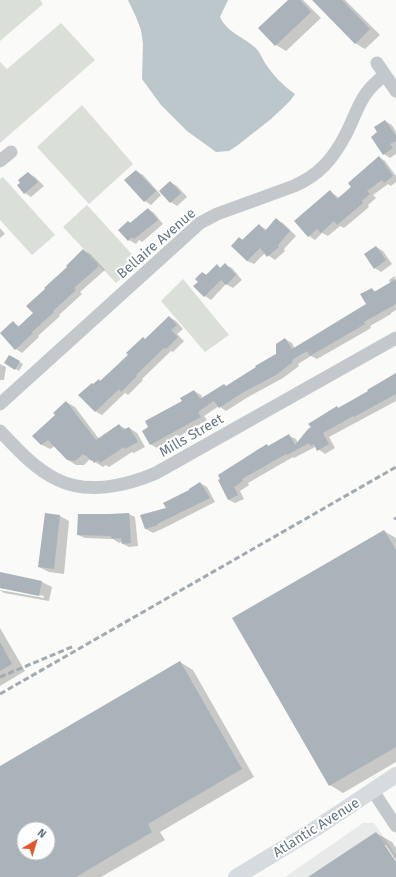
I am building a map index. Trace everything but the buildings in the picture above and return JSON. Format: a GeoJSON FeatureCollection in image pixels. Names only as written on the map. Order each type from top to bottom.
{"type":"FeatureCollection","features":[{"type":"Feature","properties":{"kind":"main road","name":"Atlantic Avenue"},"geometry":{"type":"LineString","coordinates":[[236,877],[309,833],[396,775]]}},
{"type":"Feature","properties":{"kind":"street"},"geometry":{"type":"LineString","coordinates":[[376,63],[396,90]]}},
{"type":"Feature","properties":{"kind":"street","name":"Bellaire Avenue"},"geometry":{"type":"LineString","coordinates":[[0,404],[200,223],[217,214],[304,182],[319,172],[333,155],[345,135],[366,91],[385,75]]}},
{"type":"Feature","properties":{"kind":"street"},"geometry":{"type":"LineString","coordinates":[[0,161],[11,152]]}},
{"type":"Feature","properties":{"kind":"street","name":"Mills Street"},"geometry":{"type":"LineString","coordinates":[[0,431],[26,458],[42,471],[69,485],[102,487],[129,484],[156,473],[396,338]]}},
{"type":"Feature","properties":{"kind":"street"},"geometry":{"type":"LineString","coordinates":[[373,791],[396,826]]}},
{"type":"Feature","properties":{"kind":"shaded area"},"geometry":{"type":"Polygon","coordinates":[[[0,0],[40,0],[43,4],[0,41],[0,0]]]}},
{"type":"Feature","properties":{"kind":"shaded area"},"geometry":{"type":"Polygon","coordinates":[[[128,0],[228,0],[220,17],[223,22],[230,30],[258,51],[275,76],[295,94],[290,101],[271,119],[238,145],[229,151],[216,152],[187,131],[161,105],[142,79],[143,44],[141,30],[128,0]]]}},
{"type":"Feature","properties":{"kind":"shaded area"},"geometry":{"type":"Polygon","coordinates":[[[61,23],[95,60],[0,143],[0,62],[7,69],[61,23]]]}},
{"type":"Feature","properties":{"kind":"shaded area"},"geometry":{"type":"Polygon","coordinates":[[[82,105],[133,164],[89,204],[37,147],[82,105]]]}},
{"type":"Feature","properties":{"kind":"shaded area"},"geometry":{"type":"Polygon","coordinates":[[[3,177],[55,235],[32,255],[0,220],[0,179],[3,177]]]}},
{"type":"Feature","properties":{"kind":"shaded area"},"geometry":{"type":"Polygon","coordinates":[[[87,205],[139,262],[116,283],[63,227],[87,205]]]}},
{"type":"Feature","properties":{"kind":"shaded area"},"geometry":{"type":"Polygon","coordinates":[[[183,279],[229,335],[205,352],[161,301],[183,279]]]}},
{"type":"Feature","properties":{"kind":"shaded area"},"geometry":{"type":"Polygon","coordinates":[[[363,823],[374,823],[396,855],[396,877],[285,877],[363,823]]]}},
{"type":"Feature","properties":{"kind":"railway"},"geometry":{"type":"LineString","coordinates":[[0,694],[396,467]]}},
{"type":"Feature","properties":{"kind":"railway"},"geometry":{"type":"LineString","coordinates":[[0,677],[74,646]]}}]}
